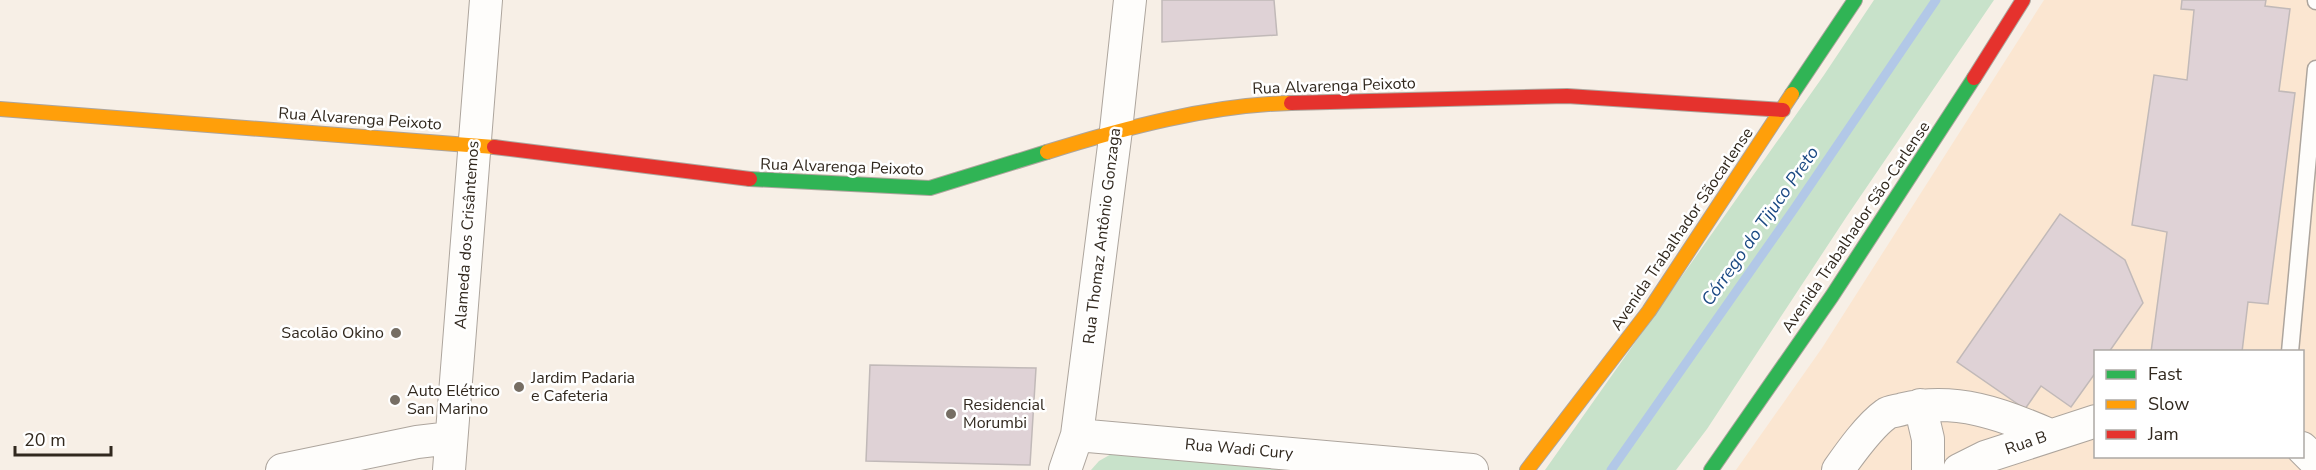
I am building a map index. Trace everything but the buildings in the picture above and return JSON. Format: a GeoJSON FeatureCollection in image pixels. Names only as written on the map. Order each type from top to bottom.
{"type":"FeatureCollection","features":[{"type":"Feature","properties":{"kind":"street","name":"Alameda dos Crisântemos"},"geometry":{"type":"LineString","coordinates":[[449,470],[486,0]]}},
{"type":"Feature","properties":{"kind":"street","name":"Rua Thomaz Antônio Gonzaga"},"geometry":{"type":"LineString","coordinates":[[1065,470],[1077,435],[1116,130],[1130,0]]}},
{"type":"Feature","properties":{"kind":"street","name":"Avenida Trabalhador Sãocarlense"},"geometry":{"type":"LineString","coordinates":[[1527,470],[1649,311],[1855,0]]}},
{"type":"Feature","properties":{"kind":"street","name":"Avenida Trabalhador São-Carlense"},"geometry":{"type":"LineString","coordinates":[[1712,470],[1954,111],[2023,0]]}},
{"type":"Feature","properties":{"kind":"street","name":"Rua Alvarenga Peixoto"},"geometry":{"type":"LineString","coordinates":[[0,109],[474,144],[763,181],[930,188],[1116,130],[1255,104],[1567,96],[1783,110]]}},
{"type":"Feature","properties":{"kind":"street"},"geometry":{"type":"LineString","coordinates":[[1838,470],[1854,447],[1887,413],[1920,405],[1964,407],[2003,415],[2050,435]]}},
{"type":"Feature","properties":{"kind":"street"},"geometry":{"type":"LineString","coordinates":[[1920,405],[1928,439],[1928,470]]}},
{"type":"Feature","properties":{"kind":"street","name":"Rua B"},"geometry":{"type":"LineString","coordinates":[[1959,470],[1985,457],[2094,422]]}},
{"type":"Feature","properties":{"kind":"street","name":"Rua Wadi Cury"},"geometry":{"type":"LineString","coordinates":[[1077,435],[1472,470]]}},
{"type":"Feature","properties":{"kind":"street"},"geometry":{"type":"LineString","coordinates":[[282,470],[417,442],[451,438]]}},
{"type":"Feature","properties":{"kind":"street"},"geometry":{"type":"LineString","coordinates":[[2304,450],[2316,462]]}},
{"type":"Feature","properties":{"kind":"lane"},"geometry":{"type":"LineString","coordinates":[[2290,350],[2316,69]]}},
{"type":"Feature","properties":{"kind":"shaded area"},"geometry":{"type":"Polygon","coordinates":[[[2044,0],[2316,0],[2316,470],[1736,470],[1822,348],[2044,0]]]}},
{"type":"Feature","properties":{"kind":"green space"},"geometry":{"type":"Polygon","coordinates":[[[1874,0],[1994,0],[1847,216],[1707,429],[1676,470],[1545,470],[1824,75],[1874,0]]]}},
{"type":"Feature","properties":{"kind":"green space"},"geometry":{"type":"Polygon","coordinates":[[[1113,453],[1288,470],[1091,470],[1099,461],[1113,453]]]}},
{"type":"Feature","properties":{"kind":"waterway","name":"Córrego do Tijuco Preto"},"geometry":{"type":"LineString","coordinates":[[1611,470],[1794,209],[1936,0]]}},
{"type":"Feature","properties":{"kind":"traffic: fast"},"geometry":{"type":"LineString","coordinates":[[1792,94],[1855,0]]}},
{"type":"Feature","properties":{"kind":"traffic: fast"},"geometry":{"type":"LineString","coordinates":[[1711,470],[1832,296],[1974,78]]}},
{"type":"Feature","properties":{"kind":"traffic: fast"},"geometry":{"type":"LineString","coordinates":[[750,179],[930,188],[1047,152]]}},
{"type":"Feature","properties":{"kind":"traffic: slow"},"geometry":{"type":"LineString","coordinates":[[1527,470],[1649,311],[1792,94]]}},
{"type":"Feature","properties":{"kind":"traffic: slow"},"geometry":{"type":"LineString","coordinates":[[1047,152],[1106,134],[1168,119],[1230,108],[1291,103]]}},
{"type":"Feature","properties":{"kind":"traffic: slow"},"geometry":{"type":"LineString","coordinates":[[0,109],[494,147]]}},
{"type":"Feature","properties":{"kind":"traffic: jam"},"geometry":{"type":"LineString","coordinates":[[1974,78],[2023,0]]}},
{"type":"Feature","properties":{"kind":"traffic: jam"},"geometry":{"type":"LineString","coordinates":[[1291,103],[1567,96],[1783,110]]}},
{"type":"Feature","properties":{"kind":"traffic: jam"},"geometry":{"type":"LineString","coordinates":[[494,147],[750,179]]}},
{"type":"Feature","properties":{"kind":"place","name":"Sacolão Okino"},"geometry":{"type":"Point","coordinates":[396,333]}},
{"type":"Feature","properties":{"kind":"place","name":"Jardim Padaria e Cafeteria"},"geometry":{"type":"Point","coordinates":[519,387]}},
{"type":"Feature","properties":{"kind":"place","name":"Auto Elétrico San Marino"},"geometry":{"type":"Point","coordinates":[395,400]}},
{"type":"Feature","properties":{"kind":"place","name":"Residencial Morumbi"},"geometry":{"type":"Point","coordinates":[951,414]}}]}
